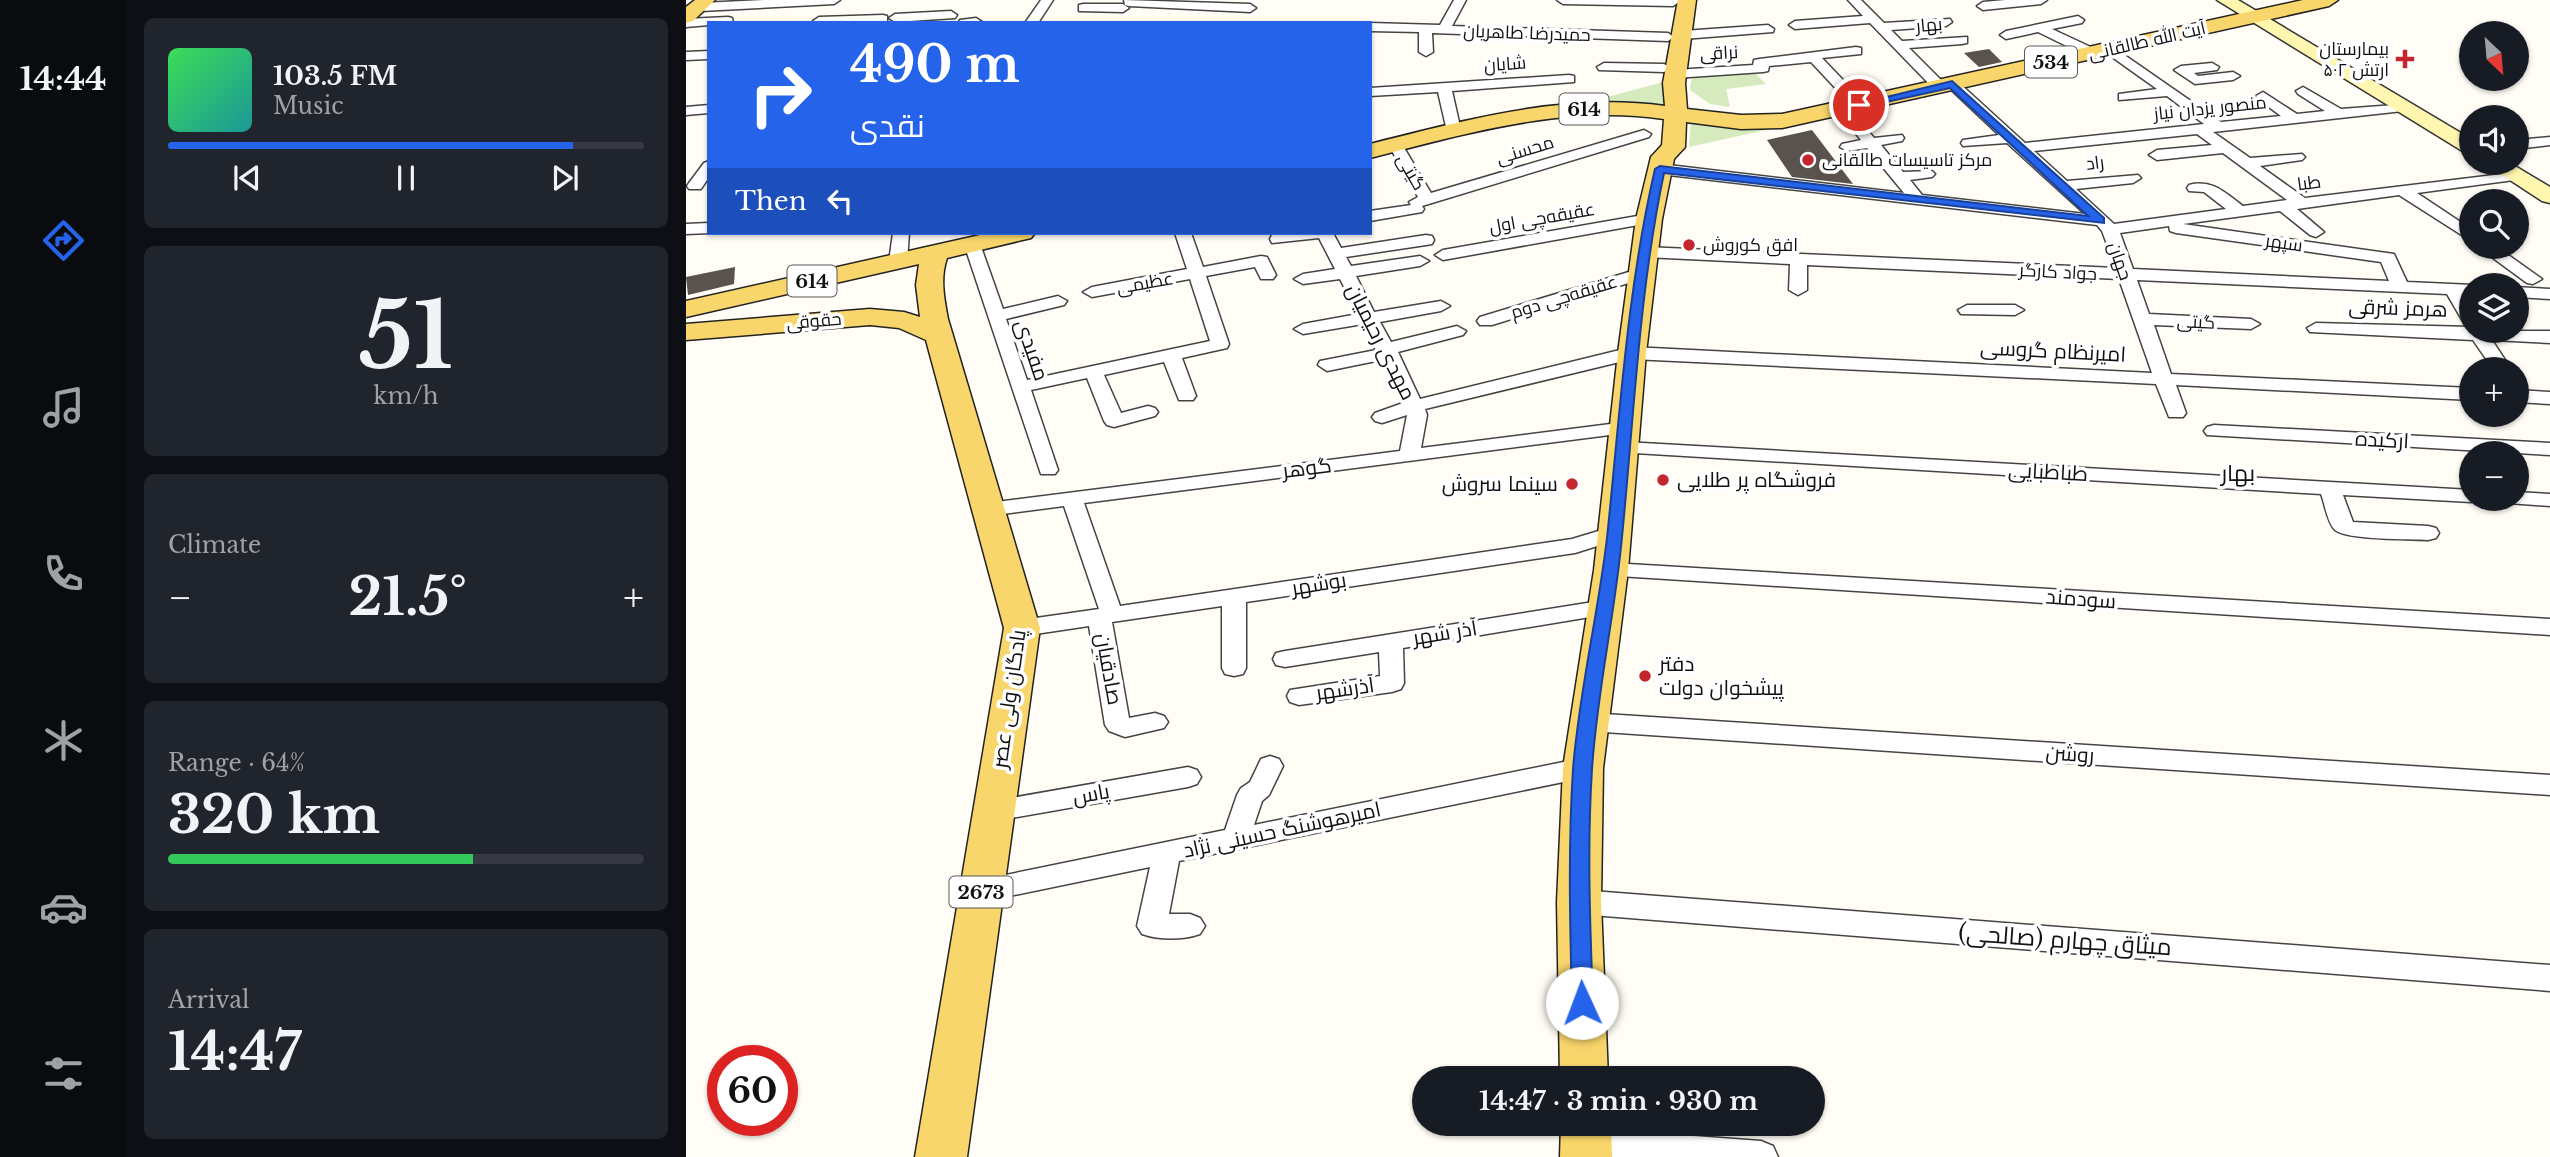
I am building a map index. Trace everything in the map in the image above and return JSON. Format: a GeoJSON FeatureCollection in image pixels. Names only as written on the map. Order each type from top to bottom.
{"type":"FeatureCollection","features":[{"type":"Feature","properties":{"kind":"main road"},"geometry":{"type":"LineString","coordinates":[[2226,0],[2459,141]]}},
{"type":"Feature","properties":{"kind":"main road","name":"آیت الله طالقانی"},"geometry":{"type":"LineString","coordinates":[[1676,114],[1759,123],[1801,117],[2329,0]]}},
{"type":"Feature","properties":{"kind":"main road"},"geometry":{"type":"LineString","coordinates":[[1584,1066],[1579,902],[1583,768],[1611,570],[1632,354],[1649,219],[1662,163],[1673,147],[1676,114],[1671,75],[1681,1]]}},
{"type":"Feature","properties":{"kind":"main road"},"geometry":{"type":"LineString","coordinates":[[1671,75],[1701,105],[1724,113],[1801,117]]}},
{"type":"Feature","properties":{"kind":"main road"},"geometry":{"type":"LineString","coordinates":[[1493,121],[1640,86],[1671,75]]}},
{"type":"Feature","properties":{"kind":"main road","name":"614"},"geometry":{"type":"LineString","coordinates":[[1372,150],[1493,121],[1580,109],[1636,109],[1676,114]]}},
{"type":"Feature","properties":{"kind":"main road"},"geometry":{"type":"LineString","coordinates":[[1493,121],[1588,120],[1620,125],[1644,134],[1662,163]]}},
{"type":"Feature","properties":{"kind":"main road"},"geometry":{"type":"LineString","coordinates":[[2514,175],[2550,196]]}},
{"type":"Feature","properties":{"kind":"main road","name":"614"},"geometry":{"type":"LineString","coordinates":[[686,309],[1013,235]]}},
{"type":"Feature","properties":{"kind":"main road","name":"پادگان ولی عصر"},"geometry":{"type":"LineString","coordinates":[[937,252],[929,266],[927,280],[939,335],[1022,628],[941,1157]]}},
{"type":"Feature","properties":{"kind":"main road","name":"حقوقی"},"geometry":{"type":"LineString","coordinates":[[686,332],[870,317],[904,320],[939,335]]}},
{"type":"Feature","properties":{"kind":"street"},"geometry":{"type":"LineString","coordinates":[[692,8],[834,0]]}},
{"type":"Feature","properties":{"kind":"street"},"geometry":{"type":"LineString","coordinates":[[1032,21],[1047,0]]}},
{"type":"Feature","properties":{"kind":"street"},"geometry":{"type":"LineString","coordinates":[[1444,29],[1460,0]]}},
{"type":"Feature","properties":{"kind":"street"},"geometry":{"type":"LineString","coordinates":[[1563,0],[1695,0]]}},
{"type":"Feature","properties":{"kind":"street","name":"جهان"},"geometry":{"type":"LineString","coordinates":[[1854,0],[1899,45],[2016,143],[2105,225],[2176,413]]}},
{"type":"Feature","properties":{"kind":"street"},"geometry":{"type":"LineString","coordinates":[[1983,6],[2033,0]]}},
{"type":"Feature","properties":{"kind":"street"},"geometry":{"type":"LineString","coordinates":[[1110,21],[1128,3]]}},
{"type":"Feature","properties":{"kind":"street"},"geometry":{"type":"LineString","coordinates":[[1083,8],[1128,3],[1250,8]]}},
{"type":"Feature","properties":{"kind":"street"},"geometry":{"type":"LineString","coordinates":[[692,8],[741,20]]}},
{"type":"Feature","properties":{"kind":"street"},"geometry":{"type":"LineString","coordinates":[[819,21],[951,15]]}},
{"type":"Feature","properties":{"kind":"street"},"geometry":{"type":"LineString","coordinates":[[2006,35],[2078,20]]}},
{"type":"Feature","properties":{"kind":"street"},"geometry":{"type":"LineString","coordinates":[[1795,26],[1946,22]]}},
{"type":"Feature","properties":{"kind":"street"},"geometry":{"type":"LineString","coordinates":[[1372,27],[1372,45]]}},
{"type":"Feature","properties":{"kind":"street","name":"حمیدرضا طاهریان"},"geometry":{"type":"LineString","coordinates":[[1372,27],[1444,29],[1523,37],[1676,36],[1768,29]]}},
{"type":"Feature","properties":{"kind":"street"},"geometry":{"type":"LineString","coordinates":[[2039,28],[2101,51],[2169,92],[2218,127]]}},
{"type":"Feature","properties":{"kind":"street"},"geometry":{"type":"LineString","coordinates":[[1424,29],[1426,52]]}},
{"type":"Feature","properties":{"kind":"street","name":"بهار"},"geometry":{"type":"LineString","coordinates":[[1899,45],[1962,40]]}},
{"type":"Feature","properties":{"kind":"street","name":"نراقی"},"geometry":{"type":"LineString","coordinates":[[1604,67],[1671,75],[1761,66],[1815,58],[1812,55],[1856,51]]}},
{"type":"Feature","properties":{"kind":"street"},"geometry":{"type":"LineString","coordinates":[[686,57],[707,55]]}},
{"type":"Feature","properties":{"kind":"street"},"geometry":{"type":"LineString","coordinates":[[1815,58],[1851,107],[1871,143],[1917,199]]}},
{"type":"Feature","properties":{"kind":"street"},"geometry":{"type":"LineString","coordinates":[[2212,67],[2181,70],[2195,80],[2233,76]]}},
{"type":"Feature","properties":{"kind":"street","name":"شایان"},"geometry":{"type":"LineString","coordinates":[[1372,92],[1444,87],[1483,77],[1569,79]]}},
{"type":"Feature","properties":{"kind":"street"},"geometry":{"type":"LineString","coordinates":[[1444,87],[1454,131]]}},
{"type":"Feature","properties":{"kind":"street"},"geometry":{"type":"LineString","coordinates":[[2303,91],[2339,114]]}},
{"type":"Feature","properties":{"kind":"street"},"geometry":{"type":"LineString","coordinates":[[2124,97],[2169,92]]}},
{"type":"Feature","properties":{"kind":"street"},"geometry":{"type":"LineString","coordinates":[[2263,96],[2295,119]]}},
{"type":"Feature","properties":{"kind":"street","name":"منصور یزدان نیاز"},"geometry":{"type":"LineString","coordinates":[[1968,143],[2016,143],[2200,129],[2403,107]]}},
{"type":"Feature","properties":{"kind":"street"},"geometry":{"type":"LineString","coordinates":[[686,111],[707,110]]}},
{"type":"Feature","properties":{"kind":"street"},"geometry":{"type":"LineString","coordinates":[[2200,129],[2301,203]]}},
{"type":"Feature","properties":{"kind":"street","name":"محسنی"},"geometry":{"type":"LineString","coordinates":[[1372,216],[1420,204],[1644,134]]}},
{"type":"Feature","properties":{"kind":"street"},"geometry":{"type":"LineString","coordinates":[[1847,147],[1897,138]]}},
{"type":"Feature","properties":{"kind":"street"},"geometry":{"type":"LineString","coordinates":[[2529,143],[2550,141]]}},
{"type":"Feature","properties":{"kind":"street","name":"گیتی"},"geometry":{"type":"LineString","coordinates":[[1395,144],[1420,204]]}},
{"type":"Feature","properties":{"kind":"street"},"geometry":{"type":"LineString","coordinates":[[2157,155],[2226,148]]}},
{"type":"Feature","properties":{"kind":"street"},"geometry":{"type":"LineString","coordinates":[[2247,163],[2297,157]]}},
{"type":"Feature","properties":{"kind":"street","name":"طبا"},"geometry":{"type":"LineString","coordinates":[[1662,163],[2105,225],[2148,224],[2514,175]]}},
{"type":"Feature","properties":{"kind":"street"},"geometry":{"type":"LineString","coordinates":[[696,186],[707,169]]}},
{"type":"Feature","properties":{"kind":"street"},"geometry":{"type":"LineString","coordinates":[[1899,177],[1927,174]]}},
{"type":"Feature","properties":{"kind":"street","name":"راد"},"geometry":{"type":"LineString","coordinates":[[2063,186],[2133,177]]}},
{"type":"Feature","properties":{"kind":"street"},"geometry":{"type":"LineString","coordinates":[[2195,188],[2207,187],[2240,212]]}},
{"type":"Feature","properties":{"kind":"street"},"geometry":{"type":"LineString","coordinates":[[2402,190],[2459,228]]}},
{"type":"Feature","properties":{"kind":"street"},"geometry":{"type":"LineString","coordinates":[[2283,206],[2316,232]]}},
{"type":"Feature","properties":{"kind":"street","name":"عقیقه‌چی اول"},"geometry":{"type":"LineString","coordinates":[[1443,256],[1649,219]]}},
{"type":"Feature","properties":{"kind":"street","name":"سپهر"},"geometry":{"type":"LineString","coordinates":[[2148,224],[2388,258],[2400,287]]}},
{"type":"Feature","properties":{"kind":"street"},"geometry":{"type":"LineString","coordinates":[[686,229],[707,232]]}},
{"type":"Feature","properties":{"kind":"street"},"geometry":{"type":"LineString","coordinates":[[898,262],[901,235]]}},
{"type":"Feature","properties":{"kind":"street"},"geometry":{"type":"LineString","coordinates":[[1020,387],[1220,344],[1184,235]]}},
{"type":"Feature","properties":{"kind":"street"},"geometry":{"type":"LineString","coordinates":[[1278,239],[1308,235]]}},
{"type":"Feature","properties":{"kind":"street","name":"مهدی رحیمیان"},"geometry":{"type":"LineString","coordinates":[[1324,235],[1388,351],[1414,406],[1417,415],[1409,455]]}},
{"type":"Feature","properties":{"kind":"street"},"geometry":{"type":"LineString","coordinates":[[1336,254],[1426,240]]}},
{"type":"Feature","properties":{"kind":"street","name":"مفیدی"},"geometry":{"type":"LineString","coordinates":[[972,244],[1048,470]]}},
{"type":"Feature","properties":{"kind":"street"},"geometry":{"type":"LineString","coordinates":[[2504,259],[2533,279]]}},
{"type":"Feature","properties":{"kind":"street"},"geometry":{"type":"LineString","coordinates":[[1798,290],[1799,260]]}},
{"type":"Feature","properties":{"kind":"street","name":"جواد کارگر"},"geometry":{"type":"LineString","coordinates":[[1643,262],[1799,260],[2459,290]]}},
{"type":"Feature","properties":{"kind":"street","name":"عظیمی"},"geometry":{"type":"LineString","coordinates":[[1092,292],[1197,274],[1239,272],[1261,261],[1267,275]]}},
{"type":"Feature","properties":{"kind":"street"},"geometry":{"type":"LineString","coordinates":[[1303,279],[1420,261]]}},
{"type":"Feature","properties":{"kind":"street","name":"عقیقه‌چی دوم"},"geometry":{"type":"LineString","coordinates":[[1486,321],[1643,262]]}},
{"type":"Feature","properties":{"kind":"street"},"geometry":{"type":"LineString","coordinates":[[2529,293],[2550,294]]}},
{"type":"Feature","properties":{"kind":"street"},"geometry":{"type":"LineString","coordinates":[[996,316],[1058,301]]}},
{"type":"Feature","properties":{"kind":"street"},"geometry":{"type":"LineString","coordinates":[[1303,329],[1441,306]]}},
{"type":"Feature","properties":{"kind":"street"},"geometry":{"type":"LineString","coordinates":[[1967,310],[2015,310]]}},
{"type":"Feature","properties":{"kind":"street","name":"گیتی"},"geometry":{"type":"LineString","coordinates":[[2141,319],[2251,324]]}},
{"type":"Feature","properties":{"kind":"street","name":"هرمز شرقی"},"geometry":{"type":"LineString","coordinates":[[2316,328],[2459,329]]}},
{"type":"Feature","properties":{"kind":"street"},"geometry":{"type":"LineString","coordinates":[[1327,365],[1457,331]]}},
{"type":"Feature","properties":{"kind":"street","name":"هرمز شرقی"},"geometry":{"type":"LineString","coordinates":[[2529,335],[2550,337]]}},
{"type":"Feature","properties":{"kind":"street"},"geometry":{"type":"LineString","coordinates":[[1171,354],[1186,396]]}},
{"type":"Feature","properties":{"kind":"street","name":"امیرنظام گروسی"},"geometry":{"type":"LineString","coordinates":[[1382,417],[1414,406],[1632,354],[2459,393]]}},
{"type":"Feature","properties":{"kind":"street"},"geometry":{"type":"LineString","coordinates":[[2330,368],[2342,387]]}},
{"type":"Feature","properties":{"kind":"street"},"geometry":{"type":"LineString","coordinates":[[1093,371],[1114,421],[1149,412]]}},
{"type":"Feature","properties":{"kind":"street"},"geometry":{"type":"LineString","coordinates":[[2529,395],[2550,398]]}},
{"type":"Feature","properties":{"kind":"street","name":"ارکیده"},"geometry":{"type":"LineString","coordinates":[[2214,431],[2550,449]]}},
{"type":"Feature","properties":{"kind":"street","name":"گوهر"},"geometry":{"type":"LineString","coordinates":[[988,509],[1409,455],[1625,438]]}},
{"type":"Feature","properties":{"kind":"street","name":"طباطبایی"},"geometry":{"type":"LineString","coordinates":[[1625,438],[2459,495]]}},
{"type":"Feature","properties":{"kind":"street"},"geometry":{"type":"LineString","coordinates":[[2330,488],[2345,527],[2428,533]]}},
{"type":"Feature","properties":{"kind":"street"},"geometry":{"type":"LineString","coordinates":[[1072,498],[1107,612]]}},
{"type":"Feature","properties":{"kind":"street"},"geometry":{"type":"LineString","coordinates":[[2529,499],[2550,500]]}},
{"type":"Feature","properties":{"kind":"street","name":"بوشهر"},"geometry":{"type":"LineString","coordinates":[[1022,628],[1107,612],[1234,597],[1575,546],[1615,533]]}},
{"type":"Feature","properties":{"kind":"street","name":"سودمند"},"geometry":{"type":"LineString","coordinates":[[1611,570],[2550,627]]}},
{"type":"Feature","properties":{"kind":"street"},"geometry":{"type":"LineString","coordinates":[[1234,597],[1234,668]]}},
{"type":"Feature","properties":{"kind":"street","name":"آذر شهر"},"geometry":{"type":"LineString","coordinates":[[1285,659],[1606,608]]}},
{"type":"Feature","properties":{"kind":"street","name":"صادقیان"},"geometry":{"type":"LineString","coordinates":[[1107,612],[1118,725],[1125,728],[1155,722]]}},
{"type":"Feature","properties":{"kind":"street","name":"آذرشهر"},"geometry":{"type":"LineString","coordinates":[[1299,696],[1392,683],[1391,641]]}},
{"type":"Feature","properties":{"kind":"street","name":"روشن"},"geometry":{"type":"LineString","coordinates":[[1589,722],[2550,785]]}},
{"type":"Feature","properties":{"kind":"street"},"geometry":{"type":"LineString","coordinates":[[1236,839],[1250,794],[1260,788],[1270,766]]}},
{"type":"Feature","properties":{"kind":"street","name":"امیرهوشنگ حسینی نژاد"},"geometry":{"type":"LineString","coordinates":[[981,891],[1583,768]]}},
{"type":"Feature","properties":{"kind":"street","name":"پاس"},"geometry":{"type":"LineString","coordinates":[[994,811],[1188,777]]}},
{"type":"Feature","properties":{"kind":"street"},"geometry":{"type":"LineString","coordinates":[[1167,854],[1152,926],[1190,926]]}},
{"type":"Feature","properties":{"kind":"street","name":"میثاق چهارم (صالحی)"},"geometry":{"type":"LineString","coordinates":[[1579,902],[2550,978]]}},
{"type":"Feature","properties":{"kind":"street"},"geometry":{"type":"LineString","coordinates":[[1586,1141],[1761,1157]]}},
{"type":"Feature","properties":{"kind":"green space"},"geometry":{"type":"Polygon","coordinates":[[[1753,71],[1766,84],[1726,89],[1730,107],[1710,104],[1690,90],[1692,75],[1753,71]]]}},
{"type":"Feature","properties":{"kind":"green space"},"geometry":{"type":"Polygon","coordinates":[[[1667,81],[1663,107],[1581,104],[1667,81]]]}},
{"type":"Feature","properties":{"kind":"green space"},"geometry":{"type":"Polygon","coordinates":[[[1691,122],[1785,126],[1689,147],[1691,122]]]}},
{"type":"Feature","properties":{"kind":"building"},"geometry":{"type":"Polygon","coordinates":[[[1989,49],[2002,62],[1979,67],[1964,53],[1989,49]]]}},
{"type":"Feature","properties":{"kind":"building","name":"مرکز تاسیسات طالقانی"},"geometry":{"type":"Polygon","coordinates":[[[1812,130],[1853,184],[1792,177],[1767,140],[1812,130]]]}},
{"type":"Feature","properties":{"kind":"building"},"geometry":{"type":"Polygon","coordinates":[[[735,267],[734,284],[688,295],[686,277],[735,267]]]}},
{"type":"Feature","properties":{"kind":"place","name":"بیمارستان ۵۰۲ ارتش"},"geometry":{"type":"Point","coordinates":[2405,59]}},
{"type":"Feature","properties":{"kind":"place","name":"مرکز تاسیسات طالقانی"},"geometry":{"type":"Point","coordinates":[1808,160]}},
{"type":"Feature","properties":{"kind":"place","name":"افق کوروش"},"geometry":{"type":"Point","coordinates":[1689,245]}},
{"type":"Feature","properties":{"kind":"place","name":"فروشگاه پر طلایی"},"geometry":{"type":"Point","coordinates":[1663,480]}},
{"type":"Feature","properties":{"kind":"place","name":"سینما سروش"},"geometry":{"type":"Point","coordinates":[1572,484]}},
{"type":"Feature","properties":{"kind":"place","name":"دفتر پیشخوان دولت"},"geometry":{"type":"Point","coordinates":[1645,676]}},
{"type":"Feature","properties":{"kind":"district","name":"بهار"},"geometry":{"type":"Point","coordinates":[2238,473]}},
{"type":"Feature","properties":{"kind":"route"},"geometry":{"type":"LineString","coordinates":[[1582,1003],[1579,902],[1583,768],[1611,570],[1642,273],[1649,219],[1660,169],[2100,221],[1952,84],[1859,105]]}}]}
